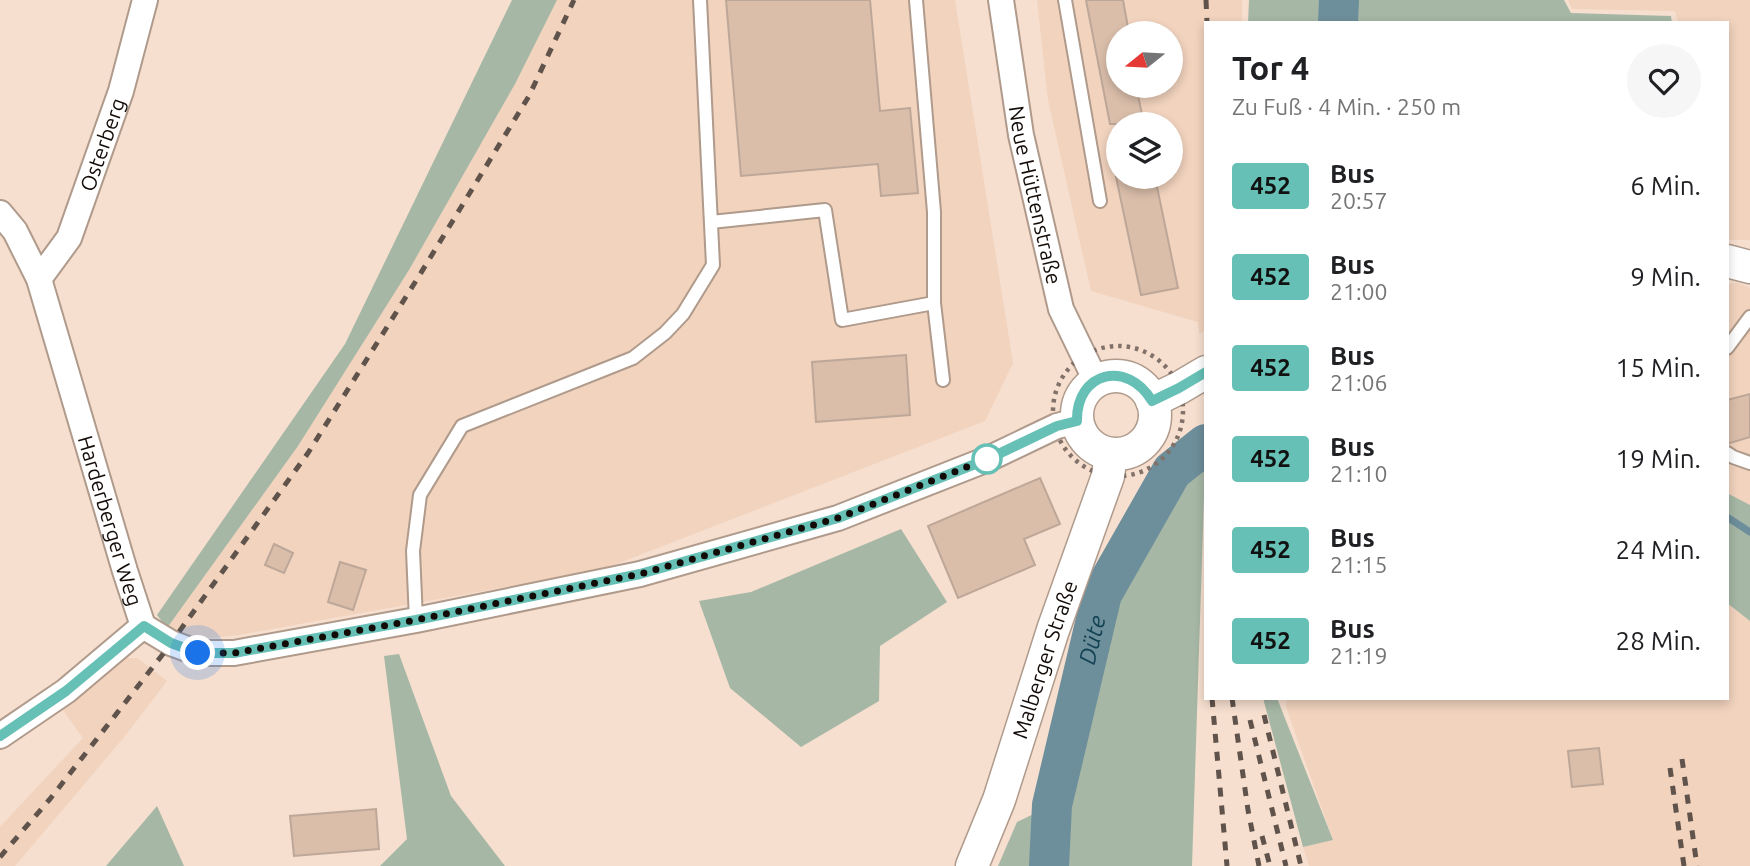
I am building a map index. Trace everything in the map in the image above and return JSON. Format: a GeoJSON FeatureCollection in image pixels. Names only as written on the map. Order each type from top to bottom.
{"type":"FeatureCollection","features":[{"type":"Feature","properties":{"kind":"street","name":"Osterberg"},"geometry":{"type":"LineString","coordinates":[[39,279],[69,237],[121,91],[145,0]]}},
{"type":"Feature","properties":{"kind":"street","name":"Neue Hüttenstraße"},"geometry":{"type":"LineString","coordinates":[[1001,0],[1021,135],[1061,309],[1090,368]]}},
{"type":"Feature","properties":{"kind":"street","name":"Harderberger Weg"},"geometry":{"type":"LineString","coordinates":[[0,213],[15,231],[39,279],[144,626],[171,643],[198,653],[234,653],[416,620],[640,574],[838,518],[988,459],[1067,424]]}},
{"type":"Feature","properties":{"kind":"street"},"geometry":{"type":"LineString","coordinates":[[1729,262],[1750,267]]}},
{"type":"Feature","properties":{"kind":"street"},"geometry":{"type":"LineString","coordinates":[[1166,395],[1146,390],[1125,377],[1112,376],[1090,368],[1089,386],[1067,424],[1099,450],[1110,465],[1147,439],[1153,427],[1154,414],[1166,395],[1204,373]]}},
{"type":"Feature","properties":{"kind":"street","name":"Malberger Straße"},"geometry":{"type":"LineString","coordinates":[[972,866],[999,800],[1053,630],[1110,465]]}},
{"type":"Feature","properties":{"kind":"street"},"geometry":{"type":"LineString","coordinates":[[0,736],[66,691],[144,626]]}},
{"type":"Feature","properties":{"kind":"lane"},"geometry":{"type":"LineString","coordinates":[[416,620],[414,551],[420,495],[462,425],[633,358],[665,333],[683,314],[713,265],[700,0]]}},
{"type":"Feature","properties":{"kind":"lane"},"geometry":{"type":"LineString","coordinates":[[916,0],[934,212],[934,303],[943,380]]}},
{"type":"Feature","properties":{"kind":"lane"},"geometry":{"type":"LineString","coordinates":[[1065,0],[1100,201]]}},
{"type":"Feature","properties":{"kind":"lane"},"geometry":{"type":"LineString","coordinates":[[711,222],[825,210],[842,320],[934,303]]}},
{"type":"Feature","properties":{"kind":"lane"},"geometry":{"type":"LineString","coordinates":[[1729,345],[1750,317]]}},
{"type":"Feature","properties":{"kind":"lane"},"geometry":{"type":"LineString","coordinates":[[1729,454],[1750,463]]}},
{"type":"Feature","properties":{"kind":"path"},"geometry":{"type":"LineString","coordinates":[[1114,344],[1146,351],[1171,372],[1166,395],[1183,405],[1181,428],[1171,448],[1155,464],[1135,474],[1110,465],[1092,471],[1063,449],[1067,424],[1052,404],[1061,375],[1090,368],[1114,344]]}},
{"type":"Feature","properties":{"kind":"shaded area"},"geometry":{"type":"Polygon","coordinates":[[[557,0],[955,0],[1013,363],[985,421],[601,570],[239,635],[183,638],[167,628],[298,446],[409,270],[515,84],[557,0]]]}},
{"type":"Feature","properties":{"kind":"shaded area"},"geometry":{"type":"Polygon","coordinates":[[[1037,0],[1242,0],[1242,21],[1204,21],[1204,331],[1199,334],[1198,322],[1091,291],[1048,100],[1037,0]]]}},
{"type":"Feature","properties":{"kind":"shaded area"},"geometry":{"type":"Polygon","coordinates":[[[1568,0],[1750,0],[1750,240],[1729,240],[1729,21],[1678,21],[1675,11],[1572,9],[1568,0]]]}},
{"type":"Feature","properties":{"kind":"shaded area"},"geometry":{"type":"Polygon","coordinates":[[[1738,283],[1750,288],[1750,505],[1729,494],[1729,284],[1738,283]]]}},
{"type":"Feature","properties":{"kind":"shaded area"},"geometry":{"type":"Polygon","coordinates":[[[1729,605],[1750,621],[1750,866],[1309,866],[1303,847],[1333,840],[1286,707],[1286,700],[1729,700],[1729,605]]]}},
{"type":"Feature","properties":{"kind":"shaded area"},"geometry":{"type":"Polygon","coordinates":[[[122,658],[137,658],[167,681],[125,736],[15,866],[0,866],[0,827],[83,738],[63,710],[122,658]]]}},
{"type":"Feature","properties":{"kind":"green space"},"geometry":{"type":"Polygon","coordinates":[[[512,0],[557,0],[515,84],[409,270],[298,446],[167,628],[157,615],[345,344],[512,0]]]}},
{"type":"Feature","properties":{"kind":"green space"},"geometry":{"type":"Polygon","coordinates":[[[1249,0],[1564,0],[1571,13],[1671,16],[1672,21],[1248,21],[1249,0]]]}},
{"type":"Feature","properties":{"kind":"green space"},"geometry":{"type":"Polygon","coordinates":[[[1204,468],[1192,866],[998,866],[1017,822],[1069,797],[1115,598],[1170,497],[1204,468]]]}},
{"type":"Feature","properties":{"kind":"green space"},"geometry":{"type":"Polygon","coordinates":[[[1729,494],[1750,505],[1750,621],[1729,605],[1729,494]]]}},
{"type":"Feature","properties":{"kind":"green space"},"geometry":{"type":"Polygon","coordinates":[[[901,529],[947,602],[880,646],[879,701],[801,747],[730,688],[699,601],[751,592],[901,529]]]}},
{"type":"Feature","properties":{"kind":"green space"},"geometry":{"type":"Polygon","coordinates":[[[399,654],[451,796],[505,866],[380,866],[407,839],[384,656],[399,654]]]}},
{"type":"Feature","properties":{"kind":"green space"},"geometry":{"type":"Polygon","coordinates":[[[1264,700],[1278,700],[1333,840],[1303,847],[1264,700]]]}},
{"type":"Feature","properties":{"kind":"green space"},"geometry":{"type":"Polygon","coordinates":[[[157,806],[184,866],[106,866],[157,806]]]}},
{"type":"Feature","properties":{"kind":"building"},"geometry":{"type":"Polygon","coordinates":[[[726,0],[870,0],[880,111],[910,108],[918,193],[881,196],[878,164],[741,176],[726,0]]]}},
{"type":"Feature","properties":{"kind":"building"},"geometry":{"type":"Polygon","coordinates":[[[1086,0],[1123,0],[1127,21],[1106,21],[1106,98],[1139,98],[1141,112],[1108,112],[1086,0]]]}},
{"type":"Feature","properties":{"kind":"building"},"geometry":{"type":"Polygon","coordinates":[[[1119,189],[1157,189],[1178,288],[1141,295],[1119,189]]]}},
{"type":"Feature","properties":{"kind":"building"},"geometry":{"type":"Polygon","coordinates":[[[906,355],[910,415],[816,422],[812,362],[906,355]]]}},
{"type":"Feature","properties":{"kind":"building"},"geometry":{"type":"Polygon","coordinates":[[[1750,394],[1750,437],[1729,443],[1729,399],[1750,394]]]}},
{"type":"Feature","properties":{"kind":"building"},"geometry":{"type":"Polygon","coordinates":[[[1040,478],[1060,524],[1024,539],[1035,565],[958,598],[928,526],[1040,478]]]}},
{"type":"Feature","properties":{"kind":"building"},"geometry":{"type":"Polygon","coordinates":[[[274,544],[293,553],[284,573],[265,565],[274,544]]]}},
{"type":"Feature","properties":{"kind":"building"},"geometry":{"type":"Polygon","coordinates":[[[340,562],[366,570],[353,610],[328,602],[340,562]]]}},
{"type":"Feature","properties":{"kind":"building"},"geometry":{"type":"Polygon","coordinates":[[[1599,748],[1603,784],[1572,787],[1568,751],[1599,748]]]}},
{"type":"Feature","properties":{"kind":"building"},"geometry":{"type":"Polygon","coordinates":[[[376,809],[379,849],[294,856],[290,816],[376,809]]]}},
{"type":"Feature","properties":{"kind":"waterway","name":"Düte"},"geometry":{"type":"LineString","coordinates":[[1338,21],[1339,0]]}},
{"type":"Feature","properties":{"kind":"waterway","name":"Düte"},"geometry":{"type":"LineString","coordinates":[[1049,866],[1052,805],[1102,594],[1172,471],[1204,446]]}},
{"type":"Feature","properties":{"kind":"waterway"},"geometry":{"type":"LineString","coordinates":[[1729,518],[1750,532]]}},
{"type":"Feature","properties":{"kind":"railway"},"geometry":{"type":"LineString","coordinates":[[0,857],[50,799],[163,654],[308,453],[529,96],[574,0]]}},
{"type":"Feature","properties":{"kind":"railway"},"geometry":{"type":"LineString","coordinates":[[1206,0],[1207,21]]}},
{"type":"Feature","properties":{"kind":"railway"},"geometry":{"type":"LineString","coordinates":[[1212,700],[1227,866]]}},
{"type":"Feature","properties":{"kind":"railway"},"geometry":{"type":"LineString","coordinates":[[1232,700],[1259,866]]}},
{"type":"Feature","properties":{"kind":"railway"},"geometry":{"type":"LineString","coordinates":[[1264,715],[1301,866]]}},
{"type":"Feature","properties":{"kind":"railway"},"geometry":{"type":"LineString","coordinates":[[1250,720],[1286,866]]}},
{"type":"Feature","properties":{"kind":"railway"},"geometry":{"type":"LineString","coordinates":[[1682,759],[1697,866]]}},
{"type":"Feature","properties":{"kind":"railway"},"geometry":{"type":"LineString","coordinates":[[1670,768],[1684,866]]}},
{"type":"Feature","properties":{"kind":"railway"},"geometry":{"type":"LineString","coordinates":[[1262,836],[1270,866]]}},
{"type":"Feature","properties":{"kind":"bus line","name":"452"},"geometry":{"type":"LineString","coordinates":[[0,736],[66,691],[144,626],[171,643],[198,653],[234,653],[416,620],[640,574],[838,518],[988,459],[1057,426],[1077,421],[1081,396],[1089,386],[1100,379],[1125,377],[1146,390],[1152,401],[1204,373]]}},
{"type":"Feature","properties":{"kind":"route"},"geometry":{"type":"LineString","coordinates":[[198,653],[234,653],[416,620],[640,574],[838,518],[987,459]]}}]}
